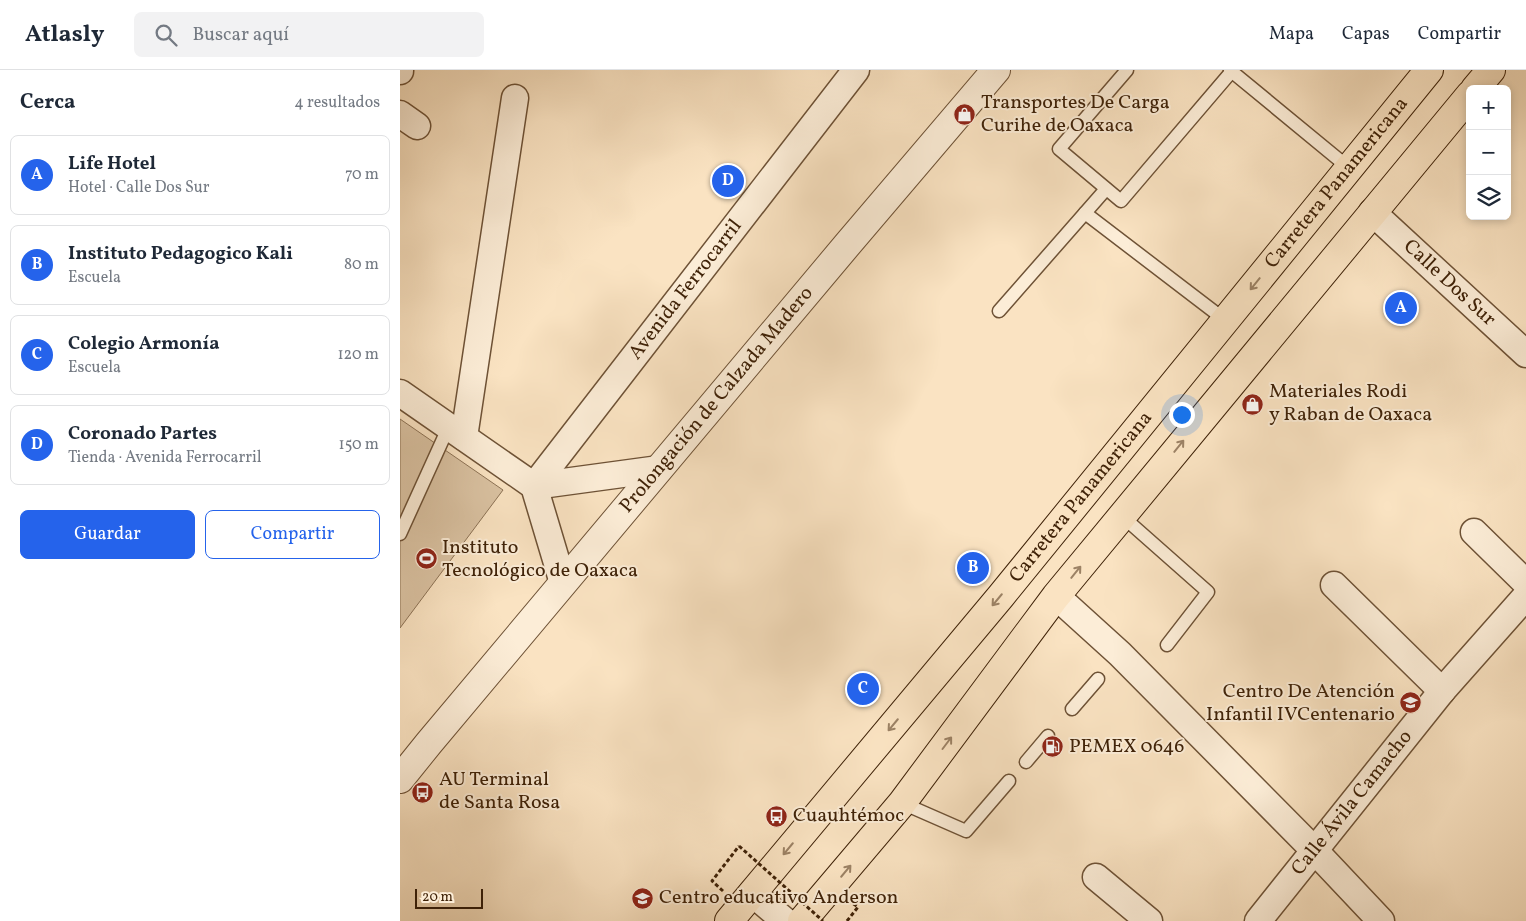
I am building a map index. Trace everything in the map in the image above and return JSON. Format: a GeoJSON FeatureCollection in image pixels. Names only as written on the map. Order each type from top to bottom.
{"type":"FeatureCollection","features":[{"type":"Feature","properties":{"kind":"highway","name":"Carretera Panamericana"},"geometry":{"type":"LineString","coordinates":[[729,921],[1000,596],[1429,70]]}},
{"type":"Feature","properties":{"kind":"highway"},"geometry":{"type":"LineString","coordinates":[[1478,85],[1491,70]]}},
{"type":"Feature","properties":{"kind":"highway"},"geometry":{"type":"LineString","coordinates":[[802,921],[902,803],[1056,596],[1466,100]]}},
{"type":"Feature","properties":{"kind":"street","name":"Avenida Ferrocarril"},"geometry":{"type":"LineString","coordinates":[[534,486],[856,70]]}},
{"type":"Feature","properties":{"kind":"street","name":"Prolongación de Calzada Madero"},"geometry":{"type":"LineString","coordinates":[[400,779],[996,70]]}},
{"type":"Feature","properties":{"kind":"street"},"geometry":{"type":"LineString","coordinates":[[457,432],[515,98]]}},
{"type":"Feature","properties":{"kind":"street","name":"Calle Dos Sur"},"geometry":{"type":"LineString","coordinates":[[1372,212],[1526,354]]}},
{"type":"Feature","properties":{"kind":"street"},"geometry":{"type":"LineString","coordinates":[[400,393],[534,486],[563,583]]}},
{"type":"Feature","properties":{"kind":"street"},"geometry":{"type":"LineString","coordinates":[[534,486],[659,469]]}},
{"type":"Feature","properties":{"kind":"street"},"geometry":{"type":"LineString","coordinates":[[1474,532],[1526,583]]}},
{"type":"Feature","properties":{"kind":"street"},"geometry":{"type":"LineString","coordinates":[[1334,585],[1442,691]]}},
{"type":"Feature","properties":{"kind":"street"},"geometry":{"type":"LineString","coordinates":[[1056,596],[1315,852],[1381,921]]}},
{"type":"Feature","properties":{"kind":"street","name":"Calle Ávila Camacho"},"geometry":{"type":"LineString","coordinates":[[1258,921],[1442,691],[1526,596]]}},
{"type":"Feature","properties":{"kind":"street"},"geometry":{"type":"LineString","coordinates":[[1096,877],[1150,921]]}},
{"type":"Feature","properties":{"kind":"street"},"geometry":{"type":"LineString","coordinates":[[752,893],[785,921]]}},
{"type":"Feature","properties":{"kind":"lane"},"geometry":{"type":"LineString","coordinates":[[1127,70],[1059,148],[1121,201],[1231,71],[1349,168]]}},
{"type":"Feature","properties":{"kind":"lane"},"geometry":{"type":"LineString","coordinates":[[999,311],[1106,188]]}},
{"type":"Feature","properties":{"kind":"lane"},"geometry":{"type":"LineString","coordinates":[[1085,213],[1225,320]]}},
{"type":"Feature","properties":{"kind":"lane"},"geometry":{"type":"LineString","coordinates":[[400,534],[457,432]]}},
{"type":"Feature","properties":{"kind":"lane"},"geometry":{"type":"LineString","coordinates":[[1122,516],[1208,592],[1167,645]]}},
{"type":"Feature","properties":{"kind":"lane"},"geometry":{"type":"LineString","coordinates":[[1072,708],[1098,679]]}},
{"type":"Feature","properties":{"kind":"lane"},"geometry":{"type":"LineString","coordinates":[[1026,762],[1048,736]]}},
{"type":"Feature","properties":{"kind":"lane"},"geometry":{"type":"LineString","coordinates":[[902,803],[966,831],[1009,781]]}},
{"type":"Feature","properties":{"kind":"path"},"geometry":{"type":"LineString","coordinates":[[712,881],[739,846],[823,921]]}},
{"type":"Feature","properties":{"kind":"path"},"geometry":{"type":"LineString","coordinates":[[847,921],[858,907]]}},
{"type":"Feature","properties":{"kind":"shaded area","name":"Instituto Tecnológico de Oaxaca"},"geometry":{"type":"Polygon","coordinates":[[[400,419],[503,490],[400,628],[400,419]]]}},
{"type":"Feature","properties":{"kind":"place","name":"Transportes De Carga Curihe de Oaxaca"},"geometry":{"type":"Point","coordinates":[965,114]}},
{"type":"Feature","properties":{"kind":"place","name":"Coronado Partes"},"geometry":{"type":"Point","coordinates":[728,181]}},
{"type":"Feature","properties":{"kind":"place","name":"Life Hotel"},"geometry":{"type":"Point","coordinates":[1401,308]}},
{"type":"Feature","properties":{"kind":"place","name":"Materiales Rodi y Raban de Oaxaca"},"geometry":{"type":"Point","coordinates":[1253,404]}},
{"type":"Feature","properties":{"kind":"place","name":"Instituto Tecnológico de Oaxaca"},"geometry":{"type":"Point","coordinates":[426,559]}},
{"type":"Feature","properties":{"kind":"place","name":"Instituto Pedagogico Kali"},"geometry":{"type":"Point","coordinates":[973,568]}},
{"type":"Feature","properties":{"kind":"place","name":"Colegio Armonía"},"geometry":{"type":"Point","coordinates":[863,689]}},
{"type":"Feature","properties":{"kind":"place","name":"Centro De Atención Infantil IVCentenario"},"geometry":{"type":"Point","coordinates":[1411,703]}},
{"type":"Feature","properties":{"kind":"place","name":"PEMEX 0646"},"geometry":{"type":"Point","coordinates":[1053,747]}},
{"type":"Feature","properties":{"kind":"place","name":"AU Terminal de Santa Rosa"},"geometry":{"type":"Point","coordinates":[423,792]}},
{"type":"Feature","properties":{"kind":"place","name":"Cuauhtémoc"},"geometry":{"type":"Point","coordinates":[777,816]}},
{"type":"Feature","properties":{"kind":"place","name":"Centro educativo Anderson"},"geometry":{"type":"Point","coordinates":[643,898]}}]}
